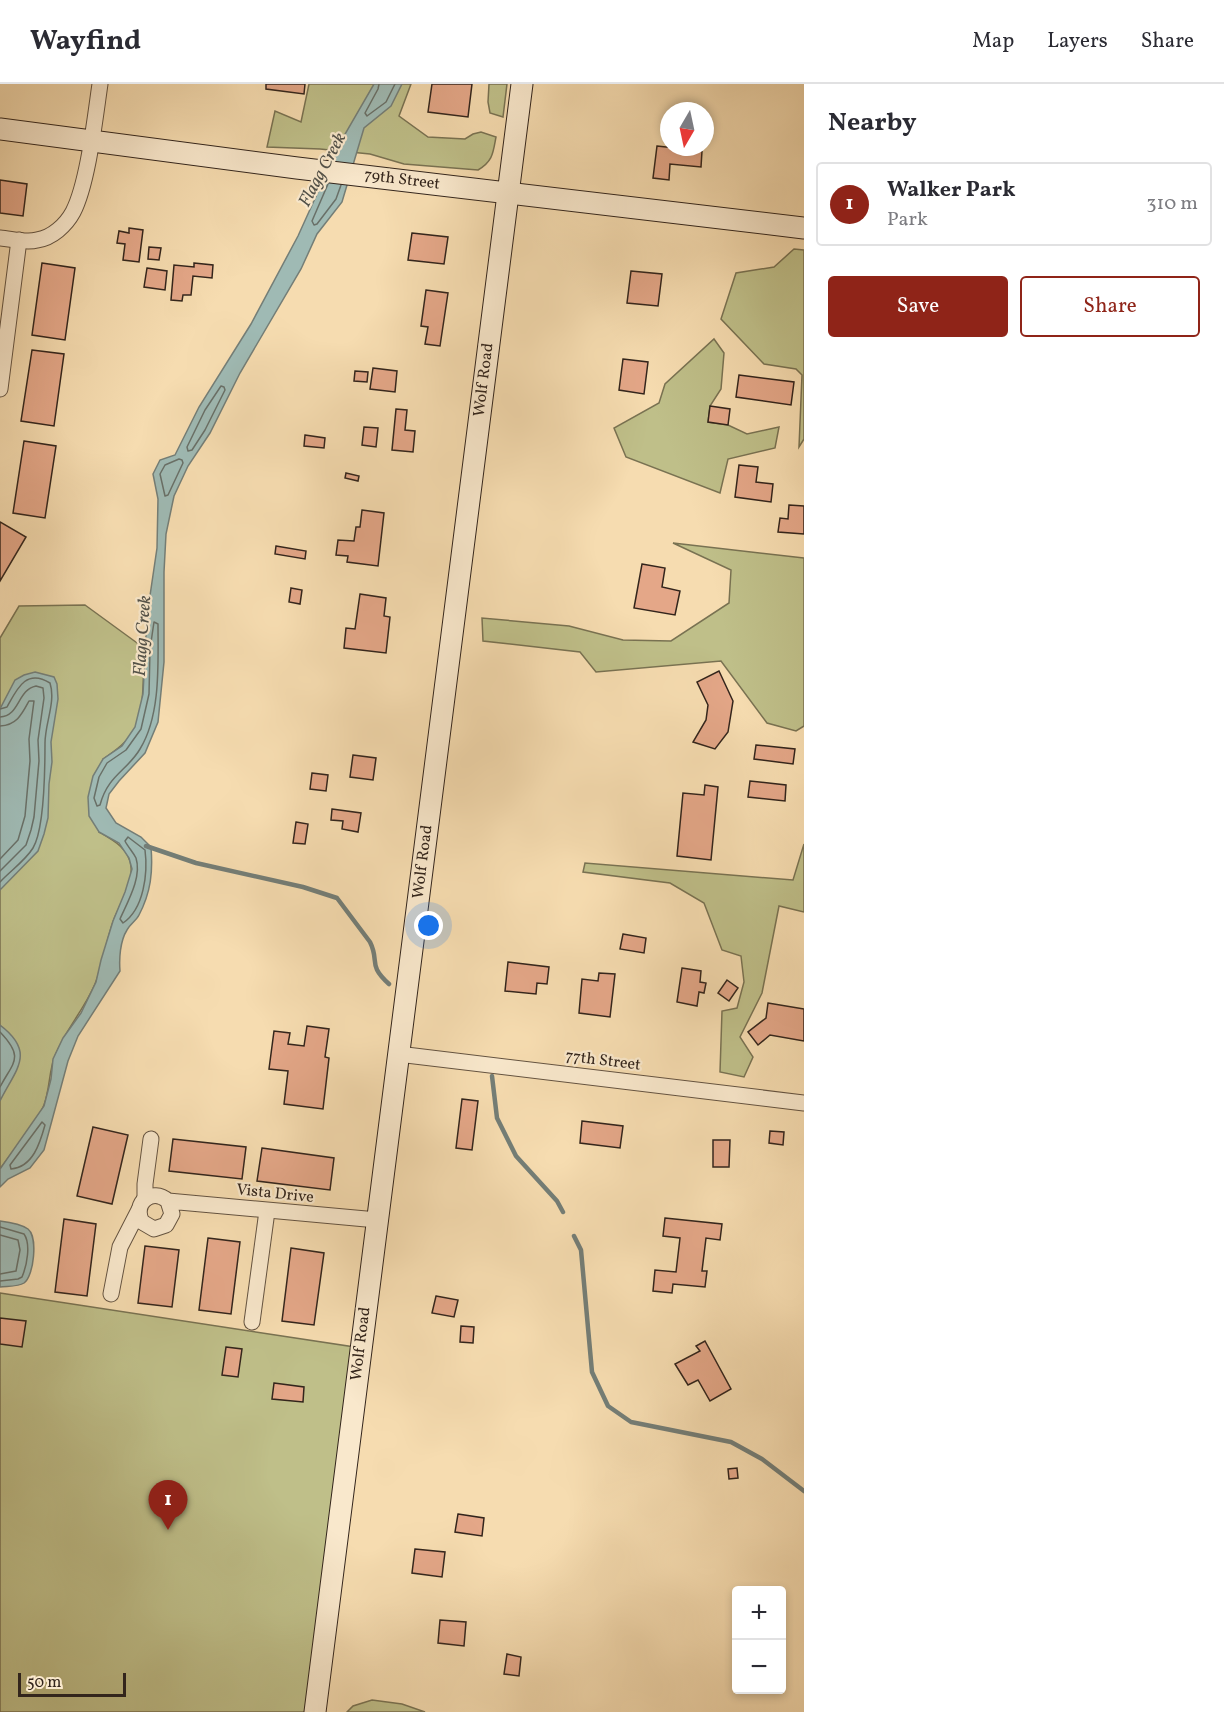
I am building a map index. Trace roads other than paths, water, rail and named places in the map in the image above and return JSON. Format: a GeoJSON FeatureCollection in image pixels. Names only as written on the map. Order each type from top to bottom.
{"type":"FeatureCollection","features":[{"type":"Feature","properties":{"kind":"street"},"geometry":{"type":"LineString","coordinates":[[0,238],[38,240],[53,234],[73,212],[90,142],[100,84]]}},
{"type":"Feature","properties":{"kind":"street","name":"Wolf Road"},"geometry":{"type":"LineString","coordinates":[[315,1712],[522,84]]}},
{"type":"Feature","properties":{"kind":"street","name":"79th Street"},"geometry":{"type":"LineString","coordinates":[[0,129],[297,168],[804,228]]}},
{"type":"Feature","properties":{"kind":"street"},"geometry":{"type":"LineString","coordinates":[[0,389],[19,240]]}},
{"type":"Feature","properties":{"kind":"street","name":"77th Street"},"geometry":{"type":"LineString","coordinates":[[398,1054],[804,1103]]}},
{"type":"Feature","properties":{"kind":"street"},"geometry":{"type":"LineString","coordinates":[[151,1139],[142,1204],[142,1222],[154,1229],[166,1225],[172,1214],[168,1202]]}},
{"type":"Feature","properties":{"kind":"street","name":"Vista Drive"},"geometry":{"type":"LineString","coordinates":[[142,1204],[157,1195],[168,1202],[377,1220]]}},
{"type":"Feature","properties":{"kind":"street"},"geometry":{"type":"LineString","coordinates":[[111,1294],[120,1247],[142,1204]]}},
{"type":"Feature","properties":{"kind":"street"},"geometry":{"type":"LineString","coordinates":[[252,1322],[267,1211]]}},
{"type":"Feature","properties":{"kind":"water"},"geometry":{"type":"Polygon","coordinates":[[[374,84],[402,84],[391,106],[364,128],[342,202],[317,234],[301,269],[240,373],[210,433],[188,466],[174,496],[166,534],[164,662],[158,722],[145,753],[109,794],[106,808],[116,823],[141,837],[151,847],[152,865],[149,890],[139,915],[128,928],[123,939],[120,971],[78,1036],[68,1061],[44,1150],[30,1168],[8,1179],[0,1187],[0,1169],[44,1106],[53,1059],[63,1038],[81,1013],[96,982],[113,921],[132,869],[129,858],[119,843],[99,832],[89,816],[88,797],[93,776],[103,759],[122,746],[135,727],[143,694],[147,616],[157,548],[158,499],[153,474],[160,460],[175,455],[199,407],[251,324],[298,236],[341,141],[374,84]]]}},
{"type":"Feature","properties":{"kind":"water"},"geometry":{"type":"Polygon","coordinates":[[[35,672],[54,677],[57,684],[58,699],[51,742],[48,818],[38,851],[0,890],[0,709],[15,680],[35,672]]]}},
{"type":"Feature","properties":{"kind":"water"},"geometry":{"type":"Polygon","coordinates":[[[0,1025],[18,1044],[20,1062],[0,1101],[0,1025]]]}},
{"type":"Feature","properties":{"kind":"water"},"geometry":{"type":"Polygon","coordinates":[[[0,1221],[28,1229],[33,1240],[34,1256],[30,1273],[24,1283],[16,1286],[0,1287],[0,1221]]]}},
{"type":"Feature","properties":{"kind":"waterway"},"geometry":{"type":"LineString","coordinates":[[146,846],[196,863],[303,887],[337,898],[370,942],[378,972],[389,984]]}},
{"type":"Feature","properties":{"kind":"waterway"},"geometry":{"type":"LineString","coordinates":[[492,1076],[497,1118],[516,1156],[557,1201],[563,1212]]}},
{"type":"Feature","properties":{"kind":"waterway"},"geometry":{"type":"LineString","coordinates":[[574,1236],[581,1250],[592,1372],[608,1406],[631,1422],[731,1442],[762,1459],[804,1491]]}},
{"type":"Feature","properties":{"kind":"place","name":"Walker Park"},"geometry":{"type":"Point","coordinates":[168,1530]}},
{"type":"Feature","properties":{"kind":"water label","name":"Flagg Creek"},"geometry":{"type":"Point","coordinates":[323,170]}},
{"type":"Feature","properties":{"kind":"water label","name":"Flagg Creek"},"geometry":{"type":"Point","coordinates":[143,636]}}]}
